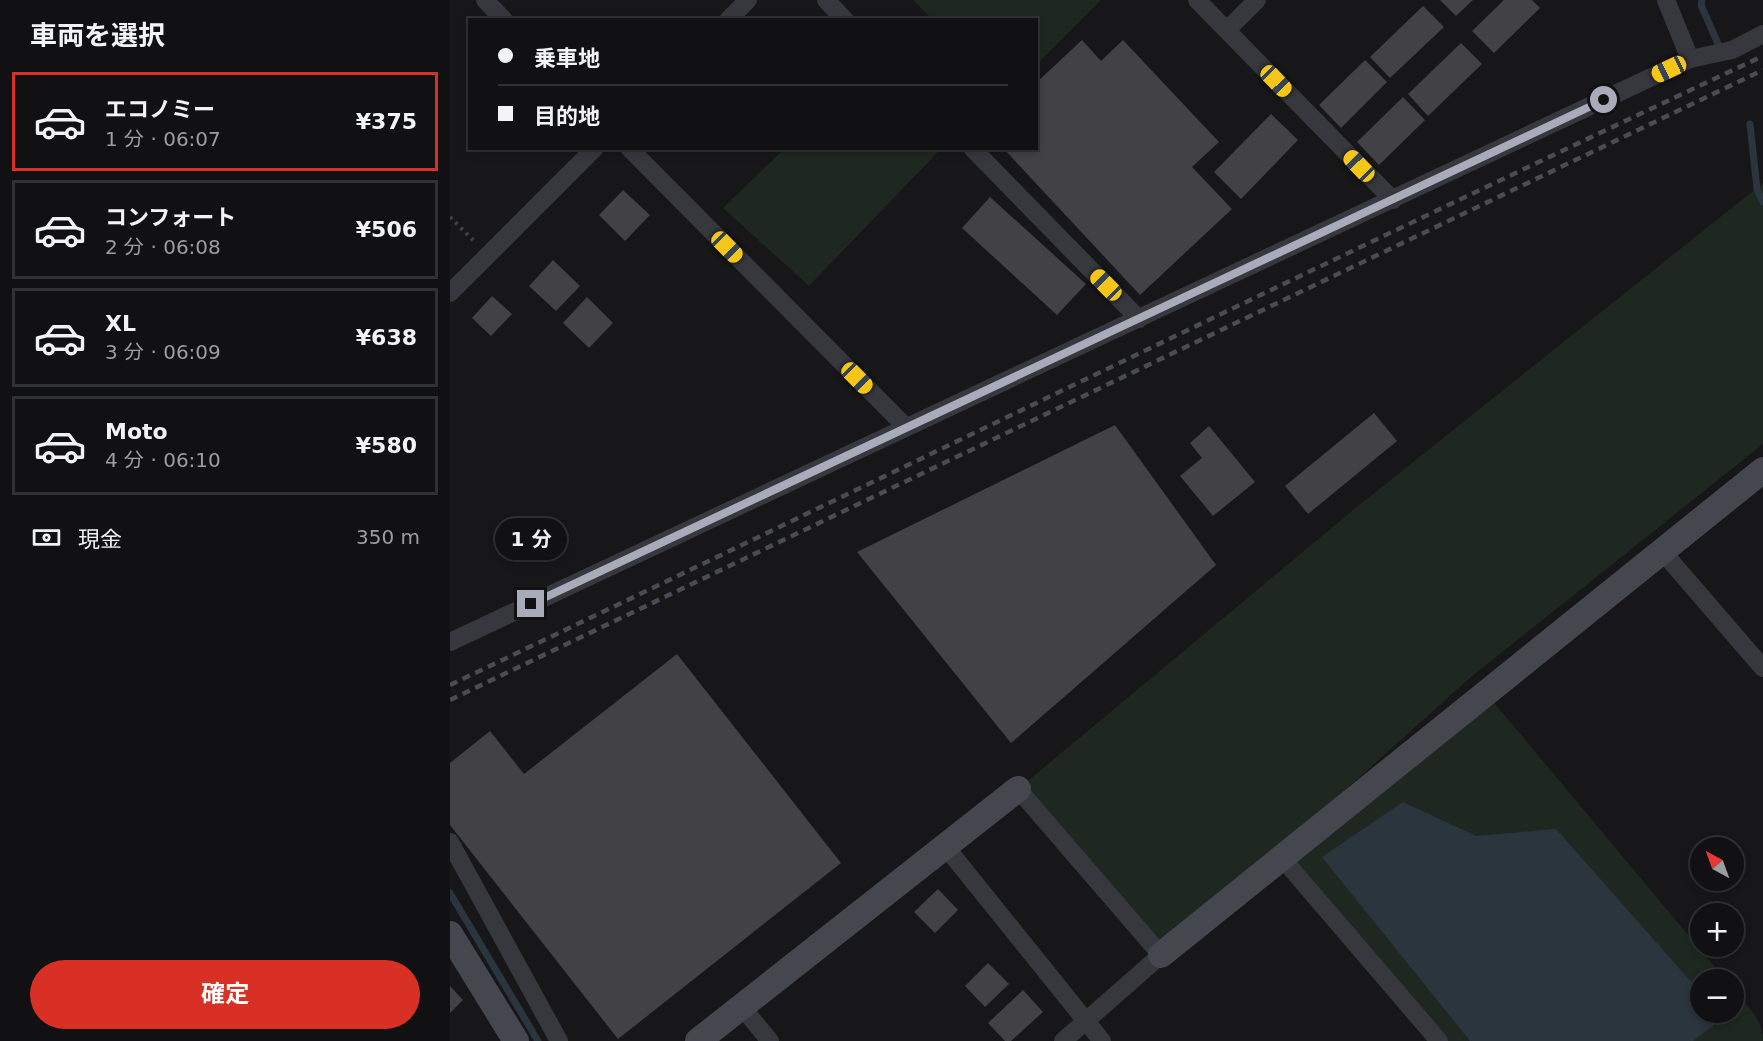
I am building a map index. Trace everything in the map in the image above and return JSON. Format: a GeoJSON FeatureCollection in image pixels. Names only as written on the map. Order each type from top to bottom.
{"type":"FeatureCollection","features":[{"type":"Feature","properties":{"kind":"street"},"geometry":{"type":"LineString","coordinates":[[485,0],[502,18]]}},
{"type":"Feature","properties":{"kind":"street"},"geometry":{"type":"LineString","coordinates":[[730,18],[748,0]]}},
{"type":"Feature","properties":{"kind":"street"},"geometry":{"type":"LineString","coordinates":[[826,0],[843,18]]}},
{"type":"Feature","properties":{"kind":"street"},"geometry":{"type":"LineString","coordinates":[[1197,0],[1393,200]]}},
{"type":"Feature","properties":{"kind":"street"},"geometry":{"type":"LineString","coordinates":[[1227,30],[1257,0]]}},
{"type":"Feature","properties":{"kind":"street"},"geometry":{"type":"LineString","coordinates":[[1666,0],[1690,59]]}},
{"type":"Feature","properties":{"kind":"street"},"geometry":{"type":"LineString","coordinates":[[450,642],[1690,59],[1732,50],[1763,34]]}},
{"type":"Feature","properties":{"kind":"street"},"geometry":{"type":"LineString","coordinates":[[450,293],[593,150]]}},
{"type":"Feature","properties":{"kind":"street"},"geometry":{"type":"LineString","coordinates":[[632,150],[906,427]]}},
{"type":"Feature","properties":{"kind":"street"},"geometry":{"type":"LineString","coordinates":[[974,150],[1139,319]]}},
{"type":"Feature","properties":{"kind":"street"},"geometry":{"type":"LineString","coordinates":[[1063,1041],[1161,955],[1763,470]]}},
{"type":"Feature","properties":{"kind":"street"},"geometry":{"type":"LineString","coordinates":[[1662,551],[1763,668]]}},
{"type":"Feature","properties":{"kind":"street"},"geometry":{"type":"LineString","coordinates":[[698,1041],[1018,789],[1161,955]]}},
{"type":"Feature","properties":{"kind":"street"},"geometry":{"type":"LineString","coordinates":[[450,842],[559,1041]]}},
{"type":"Feature","properties":{"kind":"street"},"geometry":{"type":"LineString","coordinates":[[945,846],[1102,1041]]}},
{"type":"Feature","properties":{"kind":"street"},"geometry":{"type":"LineString","coordinates":[[1282,858],[1438,1041]]}},
{"type":"Feature","properties":{"kind":"street"},"geometry":{"type":"LineString","coordinates":[[452,941],[516,1041]]}},
{"type":"Feature","properties":{"kind":"street"},"geometry":{"type":"LineString","coordinates":[[741,1006],[770,1041]]}},
{"type":"Feature","properties":{"kind":"path"},"geometry":{"type":"LineString","coordinates":[[450,218],[488,255]]}},
{"type":"Feature","properties":{"kind":"shaded area"},"geometry":{"type":"Polygon","coordinates":[[[913,0],[1101,0],[1038,63],[1038,18],[931,18],[913,0]]]}},
{"type":"Feature","properties":{"kind":"shaded area"},"geometry":{"type":"Polygon","coordinates":[[[783,150],[937,150],[938,152],[809,286],[723,208],[783,150]]]}},
{"type":"Feature","properties":{"kind":"shaded area"},"geometry":{"type":"Polygon","coordinates":[[[1763,183],[1763,444],[1471,677],[1161,955],[1018,789],[1353,510],[1763,183]]]}},
{"type":"Feature","properties":{"kind":"shaded area"},"geometry":{"type":"Polygon","coordinates":[[[1486,693],[1690,937],[1690,957],[1707,957],[1717,969],[1690,969],[1690,1023],[1744,1023],[1744,1001],[1757,1019],[1763,1041],[1440,1041],[1282,858],[1486,693]]]}},
{"type":"Feature","properties":{"kind":"shaded area"},"geometry":{"type":"Polygon","coordinates":[[[1403,802],[1476,836],[1556,829],[1690,981],[1690,1023],[1716,1023],[1693,1041],[1470,1041],[1322,857],[1403,802]]]}},
{"type":"Feature","properties":{"kind":"building"},"geometry":{"type":"Polygon","coordinates":[[[1440,0],[1473,0],[1456,16],[1440,0]]]}},
{"type":"Feature","properties":{"kind":"building"},"geometry":{"type":"Polygon","coordinates":[[[1504,0],[1532,0],[1540,8],[1494,53],[1472,31],[1504,0]]]}},
{"type":"Feature","properties":{"kind":"building"},"geometry":{"type":"Polygon","coordinates":[[[1423,6],[1444,27],[1390,78],[1370,57],[1423,6]]]}},
{"type":"Feature","properties":{"kind":"building"},"geometry":{"type":"Polygon","coordinates":[[[1082,40],[1101,61],[1123,40],[1219,142],[1192,167],[1232,209],[1140,295],[1005,150],[1038,150],[1038,81],[1082,40]]]}},
{"type":"Feature","properties":{"kind":"building"},"geometry":{"type":"Polygon","coordinates":[[[1461,43],[1482,64],[1428,116],[1408,94],[1461,43]]]}},
{"type":"Feature","properties":{"kind":"building"},"geometry":{"type":"Polygon","coordinates":[[[1365,60],[1387,82],[1341,128],[1319,105],[1365,60]]]}},
{"type":"Feature","properties":{"kind":"building"},"geometry":{"type":"Polygon","coordinates":[[[1403,97],[1425,120],[1379,165],[1357,142],[1403,97]]]}},
{"type":"Feature","properties":{"kind":"building"},"geometry":{"type":"Polygon","coordinates":[[[1271,114],[1298,140],[1241,199],[1214,172],[1271,114]]]}},
{"type":"Feature","properties":{"kind":"building"},"geometry":{"type":"Polygon","coordinates":[[[623,190],[650,215],[625,241],[599,215],[623,190]]]}},
{"type":"Feature","properties":{"kind":"building"},"geometry":{"type":"Polygon","coordinates":[[[990,197],[1086,284],[1057,315],[962,228],[990,197]]]}},
{"type":"Feature","properties":{"kind":"building"},"geometry":{"type":"Polygon","coordinates":[[[553,260],[580,286],[556,311],[529,286],[553,260]]]}},
{"type":"Feature","properties":{"kind":"building"},"geometry":{"type":"Polygon","coordinates":[[[492,296],[512,314],[491,336],[472,318],[492,296]]]}},
{"type":"Feature","properties":{"kind":"building"},"geometry":{"type":"Polygon","coordinates":[[[587,297],[613,323],[589,348],[563,323],[587,297]]]}},
{"type":"Feature","properties":{"kind":"building"},"geometry":{"type":"Polygon","coordinates":[[[1374,413],[1397,441],[1308,514],[1285,486],[1374,413]]]}},
{"type":"Feature","properties":{"kind":"building"},"geometry":{"type":"Polygon","coordinates":[[[1115,425],[1216,565],[1011,743],[857,552],[1115,425]]]}},
{"type":"Feature","properties":{"kind":"building"},"geometry":{"type":"Polygon","coordinates":[[[1209,426],[1255,482],[1213,516],[1180,476],[1202,458],[1190,443],[1209,426]]]}},
{"type":"Feature","properties":{"kind":"building"},"geometry":{"type":"Polygon","coordinates":[[[677,654],[841,863],[618,1039],[450,825],[450,763],[490,731],[524,774],[677,654]]]}},
{"type":"Feature","properties":{"kind":"building"},"geometry":{"type":"Polygon","coordinates":[[[938,889],[958,910],[935,933],[914,912],[938,889]]]}},
{"type":"Feature","properties":{"kind":"building"},"geometry":{"type":"Polygon","coordinates":[[[988,963],[1009,984],[985,1007],[965,986],[988,963]]]}},
{"type":"Feature","properties":{"kind":"building"},"geometry":{"type":"Polygon","coordinates":[[[450,986],[463,1000],[450,1013],[450,986]]]}},
{"type":"Feature","properties":{"kind":"building"},"geometry":{"type":"Polygon","coordinates":[[[1023,990],[1043,1012],[1011,1041],[1005,1041],[988,1023],[1023,990]]]}},
{"type":"Feature","properties":{"kind":"waterway"},"geometry":{"type":"LineString","coordinates":[[1702,0],[1701,5],[1719,46]]}},
{"type":"Feature","properties":{"kind":"waterway"},"geometry":{"type":"LineString","coordinates":[[1750,124],[1757,189],[1763,202]]}},
{"type":"Feature","properties":{"kind":"waterway"},"geometry":{"type":"LineString","coordinates":[[450,893],[538,1041]]}},
{"type":"Feature","properties":{"kind":"railway"},"geometry":{"type":"LineString","coordinates":[[450,685],[1763,56]]}},
{"type":"Feature","properties":{"kind":"railway"},"geometry":{"type":"LineString","coordinates":[[450,700],[1763,70]]}},
{"type":"Feature","properties":{"kind":"route"},"geometry":{"type":"LineString","coordinates":[[531,604],[1604,100]]}}]}
